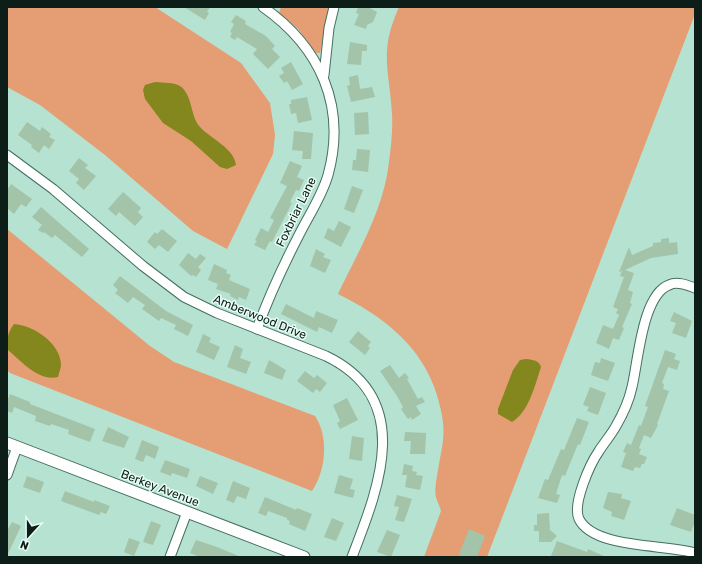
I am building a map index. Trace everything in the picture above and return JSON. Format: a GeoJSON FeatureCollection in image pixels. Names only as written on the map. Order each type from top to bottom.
{"type":"FeatureCollection","features":[{"type":"Feature","properties":{"kind":"street","name":"Foxbriar Lane"},"geometry":{"type":"LineString","coordinates":[[257,329],[282,269],[328,176],[334,131],[331,102],[324,75],[297,35],[263,7]]}},
{"type":"Feature","properties":{"kind":"street"},"geometry":{"type":"LineString","coordinates":[[324,75],[328,35],[334,7]]}},
{"type":"Feature","properties":{"kind":"street","name":"Amberwood Drive"},"geometry":{"type":"LineString","coordinates":[[7,155],[53,189],[173,290],[202,306],[340,363],[362,382],[376,404],[384,430],[382,464],[372,506],[352,557]]}},
{"type":"Feature","properties":{"kind":"street"},"geometry":{"type":"LineString","coordinates":[[695,288],[679,283],[669,284],[657,294],[642,330],[630,396],[617,426],[593,461],[578,502],[577,511],[579,519],[585,527],[594,533],[630,545],[670,548],[695,553]]}},
{"type":"Feature","properties":{"kind":"street"},"geometry":{"type":"LineString","coordinates":[[7,475],[12,445]]}},
{"type":"Feature","properties":{"kind":"street","name":"Berkey Avenue"},"geometry":{"type":"LineString","coordinates":[[12,445],[304,557]]}},
{"type":"Feature","properties":{"kind":"street"},"geometry":{"type":"LineString","coordinates":[[170,557],[187,512]]}},
{"type":"Feature","properties":{"kind":"shaded area"},"geometry":{"type":"Polygon","coordinates":[[[7,7],[155,7],[241,63],[270,103],[275,135],[273,154],[227,249],[193,231],[105,155],[40,105],[7,87],[7,7]]]}},
{"type":"Feature","properties":{"kind":"shaded area"},"geometry":{"type":"Polygon","coordinates":[[[281,7],[330,7],[320,53],[316,53],[298,29],[279,13],[281,7]]]}},
{"type":"Feature","properties":{"kind":"shaded area"},"geometry":{"type":"Polygon","coordinates":[[[399,7],[695,7],[695,14],[487,557],[424,557],[441,511],[435,493],[443,440],[443,423],[437,395],[422,362],[399,334],[370,312],[338,294],[369,230],[382,197],[386,179],[392,126],[387,49],[389,36],[399,7]]]}},
{"type":"Feature","properties":{"kind":"shaded area"},"geometry":{"type":"Polygon","coordinates":[[[155,82],[174,84],[180,86],[184,90],[189,100],[194,117],[200,127],[227,149],[236,165],[227,169],[220,167],[191,141],[163,123],[145,99],[143,90],[145,85],[155,82]]]}},
{"type":"Feature","properties":{"kind":"shaded area"},"geometry":{"type":"Polygon","coordinates":[[[7,229],[150,346],[174,362],[315,416],[322,434],[324,454],[323,464],[317,483],[312,491],[10,373],[7,370],[7,229]]]}},
{"type":"Feature","properties":{"kind":"shaded area"},"geometry":{"type":"Polygon","coordinates":[[[14,324],[29,328],[44,336],[51,342],[56,349],[61,364],[58,377],[51,378],[37,374],[8,350],[8,336],[14,324]]]}},
{"type":"Feature","properties":{"kind":"shaded area"},"geometry":{"type":"Polygon","coordinates":[[[526,359],[537,362],[541,367],[531,398],[523,412],[512,422],[498,414],[498,409],[513,370],[520,360],[526,359]]]}},
{"type":"Feature","properties":{"kind":"building"},"geometry":{"type":"Polygon","coordinates":[[[184,7],[210,7],[207,12],[209,13],[205,20],[184,7]]]}},
{"type":"Feature","properties":{"kind":"building"},"geometry":{"type":"Polygon","coordinates":[[[358,7],[368,7],[377,12],[373,22],[367,25],[366,29],[354,25],[359,14],[356,13],[358,7]]]}},
{"type":"Feature","properties":{"kind":"building"},"geometry":{"type":"Polygon","coordinates":[[[236,15],[246,21],[245,24],[266,36],[275,46],[272,49],[280,57],[268,69],[253,54],[257,49],[237,37],[235,40],[230,37],[232,33],[230,32],[234,24],[231,22],[236,15]]]}},
{"type":"Feature","properties":{"kind":"building"},"geometry":{"type":"Polygon","coordinates":[[[350,42],[367,45],[367,51],[362,51],[361,65],[347,64],[350,42]]]}},
{"type":"Feature","properties":{"kind":"building"},"geometry":{"type":"Polygon","coordinates":[[[291,62],[303,84],[292,90],[287,81],[284,83],[279,76],[284,73],[281,68],[291,62]]]}},
{"type":"Feature","properties":{"kind":"building"},"geometry":{"type":"Polygon","coordinates":[[[358,75],[360,89],[372,87],[375,97],[351,102],[347,86],[350,85],[349,77],[358,75]]]}},
{"type":"Feature","properties":{"kind":"building"},"geometry":{"type":"Polygon","coordinates":[[[307,97],[312,120],[298,123],[296,113],[291,114],[289,104],[291,104],[291,100],[307,97]]]}},
{"type":"Feature","properties":{"kind":"building"},"geometry":{"type":"Polygon","coordinates":[[[368,112],[369,134],[355,135],[354,113],[368,112]]]}},
{"type":"Feature","properties":{"kind":"building"},"geometry":{"type":"Polygon","coordinates":[[[27,122],[40,131],[42,127],[51,134],[49,137],[55,140],[49,149],[44,145],[39,153],[31,147],[32,145],[18,135],[27,122]]]}},
{"type":"Feature","properties":{"kind":"building"},"geometry":{"type":"Polygon","coordinates":[[[294,131],[313,133],[311,159],[302,159],[303,151],[292,150],[294,131]]]}},
{"type":"Feature","properties":{"kind":"building"},"geometry":{"type":"Polygon","coordinates":[[[357,149],[370,150],[368,172],[352,170],[353,160],[356,160],[357,149]]]}},
{"type":"Feature","properties":{"kind":"building"},"geometry":{"type":"Polygon","coordinates":[[[79,158],[88,165],[85,168],[96,176],[84,190],[76,183],[79,179],[69,171],[79,158]]]}},
{"type":"Feature","properties":{"kind":"building"},"geometry":{"type":"Polygon","coordinates":[[[290,161],[302,166],[297,177],[304,180],[299,191],[296,190],[290,202],[292,203],[272,242],[270,241],[265,250],[254,245],[257,241],[255,240],[261,228],[268,232],[274,220],[270,218],[287,186],[280,183],[290,161]]]}},
{"type":"Feature","properties":{"kind":"building"},"geometry":{"type":"Polygon","coordinates":[[[11,184],[32,199],[26,207],[21,204],[14,214],[7,208],[7,190],[11,184]]]}},
{"type":"Feature","properties":{"kind":"building"},"geometry":{"type":"Polygon","coordinates":[[[352,186],[363,190],[354,213],[344,209],[352,186]]]}},
{"type":"Feature","properties":{"kind":"building"},"geometry":{"type":"Polygon","coordinates":[[[123,192],[141,208],[138,212],[143,217],[135,226],[119,212],[116,216],[108,209],[123,192]]]}},
{"type":"Feature","properties":{"kind":"building"},"geometry":{"type":"Polygon","coordinates":[[[41,207],[89,249],[82,257],[55,235],[52,238],[44,232],[43,233],[38,230],[42,225],[32,217],[41,207]]]}},
{"type":"Feature","properties":{"kind":"building"},"geometry":{"type":"Polygon","coordinates":[[[339,221],[351,227],[341,247],[324,238],[328,228],[334,231],[339,221]]]}},
{"type":"Feature","properties":{"kind":"building"},"geometry":{"type":"Polygon","coordinates":[[[162,229],[177,241],[168,252],[159,245],[155,249],[147,242],[155,232],[157,234],[162,229]]]}},
{"type":"Feature","properties":{"kind":"building"},"geometry":{"type":"Polygon","coordinates":[[[669,238],[669,243],[677,242],[678,254],[651,258],[625,270],[634,273],[628,290],[633,292],[630,303],[632,304],[622,327],[624,328],[619,340],[613,338],[609,349],[596,343],[603,325],[613,329],[619,315],[616,313],[618,309],[613,307],[624,277],[620,276],[622,271],[619,272],[629,247],[632,255],[653,246],[653,243],[661,242],[661,239],[669,238]]]}},
{"type":"Feature","properties":{"kind":"building"},"geometry":{"type":"Polygon","coordinates":[[[316,249],[325,254],[323,257],[331,260],[325,273],[310,266],[316,249]]]}},
{"type":"Feature","properties":{"kind":"building"},"geometry":{"type":"Polygon","coordinates":[[[188,253],[196,259],[200,254],[206,258],[198,267],[201,270],[196,277],[193,275],[191,276],[179,265],[188,253]]]}},
{"type":"Feature","properties":{"kind":"building"},"geometry":{"type":"Polygon","coordinates":[[[214,264],[227,270],[226,273],[231,275],[229,280],[250,289],[246,300],[239,297],[238,300],[230,296],[231,294],[216,289],[218,284],[208,280],[214,264]]]}},
{"type":"Feature","properties":{"kind":"building"},"geometry":{"type":"Polygon","coordinates":[[[120,276],[166,311],[193,325],[188,336],[174,329],[176,325],[161,318],[159,321],[142,309],[145,305],[133,297],[128,303],[115,293],[118,290],[113,285],[120,276]]]}},
{"type":"Feature","properties":{"kind":"building"},"geometry":{"type":"Polygon","coordinates":[[[286,304],[314,318],[316,311],[338,320],[332,333],[319,327],[317,332],[281,314],[286,304]]]}},
{"type":"Feature","properties":{"kind":"building"},"geometry":{"type":"Polygon","coordinates":[[[674,312],[692,321],[686,338],[672,333],[676,323],[670,321],[674,312]]]}},
{"type":"Feature","properties":{"kind":"building"},"geometry":{"type":"Polygon","coordinates":[[[358,331],[371,342],[368,346],[370,348],[365,355],[349,342],[358,331]]]}},
{"type":"Feature","properties":{"kind":"building"},"geometry":{"type":"Polygon","coordinates":[[[203,334],[211,338],[209,342],[220,347],[214,360],[196,352],[203,334]]]}},
{"type":"Feature","properties":{"kind":"building"},"geometry":{"type":"Polygon","coordinates":[[[235,345],[243,349],[240,358],[251,362],[246,374],[227,367],[235,345]]]}},
{"type":"Feature","properties":{"kind":"building"},"geometry":{"type":"Polygon","coordinates":[[[665,350],[676,354],[674,359],[680,361],[677,370],[668,367],[662,383],[664,384],[663,389],[669,391],[657,424],[658,425],[651,438],[644,435],[639,448],[641,449],[639,454],[647,457],[644,464],[642,464],[640,468],[635,467],[633,471],[621,467],[626,453],[623,452],[627,443],[631,445],[639,425],[641,426],[648,407],[645,406],[665,350]]]}},
{"type":"Feature","properties":{"kind":"building"},"geometry":{"type":"Polygon","coordinates":[[[601,358],[615,363],[608,381],[591,375],[595,362],[600,363],[601,358]]]}},
{"type":"Feature","properties":{"kind":"building"},"geometry":{"type":"Polygon","coordinates":[[[269,360],[286,370],[282,380],[264,373],[269,360]]]}},
{"type":"Feature","properties":{"kind":"building"},"geometry":{"type":"Polygon","coordinates":[[[390,365],[399,378],[405,373],[409,378],[407,379],[418,399],[422,397],[425,402],[416,406],[421,414],[412,420],[411,417],[408,419],[401,409],[403,407],[397,396],[380,371],[390,365]]]}},
{"type":"Feature","properties":{"kind":"building"},"geometry":{"type":"Polygon","coordinates":[[[305,371],[314,378],[317,375],[327,383],[320,392],[316,389],[313,393],[297,381],[305,371]]]}},
{"type":"Feature","properties":{"kind":"building"},"geometry":{"type":"Polygon","coordinates":[[[590,387],[606,393],[598,415],[587,411],[589,407],[583,405],[590,387]]]}},
{"type":"Feature","properties":{"kind":"building"},"geometry":{"type":"Polygon","coordinates":[[[10,394],[30,402],[30,404],[95,429],[90,442],[68,434],[69,430],[35,421],[36,416],[14,407],[12,413],[7,411],[7,402],[10,394]]]}},
{"type":"Feature","properties":{"kind":"building"},"geometry":{"type":"Polygon","coordinates":[[[347,398],[358,420],[340,429],[337,423],[340,421],[333,405],[347,398]]]}},
{"type":"Feature","properties":{"kind":"building"},"geometry":{"type":"Polygon","coordinates":[[[577,418],[589,422],[565,476],[562,475],[556,494],[560,495],[557,503],[538,498],[545,479],[548,480],[561,449],[564,450],[577,418]]]}},
{"type":"Feature","properties":{"kind":"building"},"geometry":{"type":"Polygon","coordinates":[[[108,427],[129,437],[124,448],[102,441],[108,427]]]}},
{"type":"Feature","properties":{"kind":"building"},"geometry":{"type":"Polygon","coordinates":[[[405,432],[426,433],[425,454],[410,454],[411,441],[404,441],[405,432]]]}},
{"type":"Feature","properties":{"kind":"building"},"geometry":{"type":"Polygon","coordinates":[[[352,436],[364,438],[362,461],[349,459],[352,436]]]}},
{"type":"Feature","properties":{"kind":"building"},"geometry":{"type":"Polygon","coordinates":[[[142,440],[159,447],[155,459],[146,455],[143,462],[135,459],[142,440]]]}},
{"type":"Feature","properties":{"kind":"building"},"geometry":{"type":"Polygon","coordinates":[[[165,460],[190,469],[187,478],[172,473],[171,476],[160,472],[165,460]]]}},
{"type":"Feature","properties":{"kind":"building"},"geometry":{"type":"Polygon","coordinates":[[[404,464],[413,466],[412,471],[417,472],[416,475],[423,476],[420,490],[405,487],[407,475],[402,475],[404,464]]]}},
{"type":"Feature","properties":{"kind":"building"},"geometry":{"type":"Polygon","coordinates":[[[339,475],[353,479],[350,489],[355,490],[353,498],[334,493],[339,475]]]}},
{"type":"Feature","properties":{"kind":"building"},"geometry":{"type":"Polygon","coordinates":[[[27,476],[44,482],[40,493],[23,487],[27,476]]]}},
{"type":"Feature","properties":{"kind":"building"},"geometry":{"type":"Polygon","coordinates":[[[200,476],[218,483],[213,494],[196,486],[200,476]]]}},
{"type":"Feature","properties":{"kind":"building"},"geometry":{"type":"Polygon","coordinates":[[[233,481],[250,488],[246,499],[237,496],[234,503],[226,500],[233,481]]]}},
{"type":"Feature","properties":{"kind":"building"},"geometry":{"type":"Polygon","coordinates":[[[65,491],[94,502],[94,500],[110,506],[106,514],[101,512],[99,515],[61,501],[65,491]]]}},
{"type":"Feature","properties":{"kind":"building"},"geometry":{"type":"Polygon","coordinates":[[[608,492],[622,494],[621,498],[631,501],[624,520],[611,516],[612,512],[603,508],[608,492]]]}},
{"type":"Feature","properties":{"kind":"building"},"geometry":{"type":"Polygon","coordinates":[[[397,495],[412,499],[404,522],[395,520],[399,507],[394,506],[397,495]]]}},
{"type":"Feature","properties":{"kind":"building"},"geometry":{"type":"Polygon","coordinates":[[[265,497],[296,510],[297,508],[312,514],[305,531],[289,524],[290,521],[287,520],[287,518],[268,511],[266,516],[258,513],[265,497]]]}},
{"type":"Feature","properties":{"kind":"building"},"geometry":{"type":"Polygon","coordinates":[[[677,508],[695,515],[695,522],[691,532],[670,525],[677,508]]]}},
{"type":"Feature","properties":{"kind":"building"},"geometry":{"type":"Polygon","coordinates":[[[549,513],[550,530],[557,536],[551,542],[539,542],[539,531],[534,531],[534,525],[537,525],[537,514],[549,513]]]}},
{"type":"Feature","properties":{"kind":"building"},"geometry":{"type":"Polygon","coordinates":[[[332,518],[344,523],[336,541],[324,537],[332,518]]]}},
{"type":"Feature","properties":{"kind":"building"},"geometry":{"type":"Polygon","coordinates":[[[151,521],[161,525],[153,545],[143,542],[151,521]]]}},
{"type":"Feature","properties":{"kind":"building"},"geometry":{"type":"Polygon","coordinates":[[[12,522],[21,526],[7,556],[7,531],[12,522]]]}},
{"type":"Feature","properties":{"kind":"building"},"geometry":{"type":"Polygon","coordinates":[[[469,529],[485,536],[477,557],[458,557],[469,529]]]}},
{"type":"Feature","properties":{"kind":"building"},"geometry":{"type":"Polygon","coordinates":[[[387,530],[400,535],[391,557],[377,552],[387,530]]]}},
{"type":"Feature","properties":{"kind":"building"},"geometry":{"type":"Polygon","coordinates":[[[129,538],[140,542],[134,556],[124,552],[129,538]]]}},
{"type":"Feature","properties":{"kind":"building"},"geometry":{"type":"Polygon","coordinates":[[[196,540],[241,557],[200,557],[190,553],[196,540]]]}},
{"type":"Feature","properties":{"kind":"building"},"geometry":{"type":"Polygon","coordinates":[[[557,541],[587,552],[588,549],[606,557],[551,556],[557,541]]]}}]}
